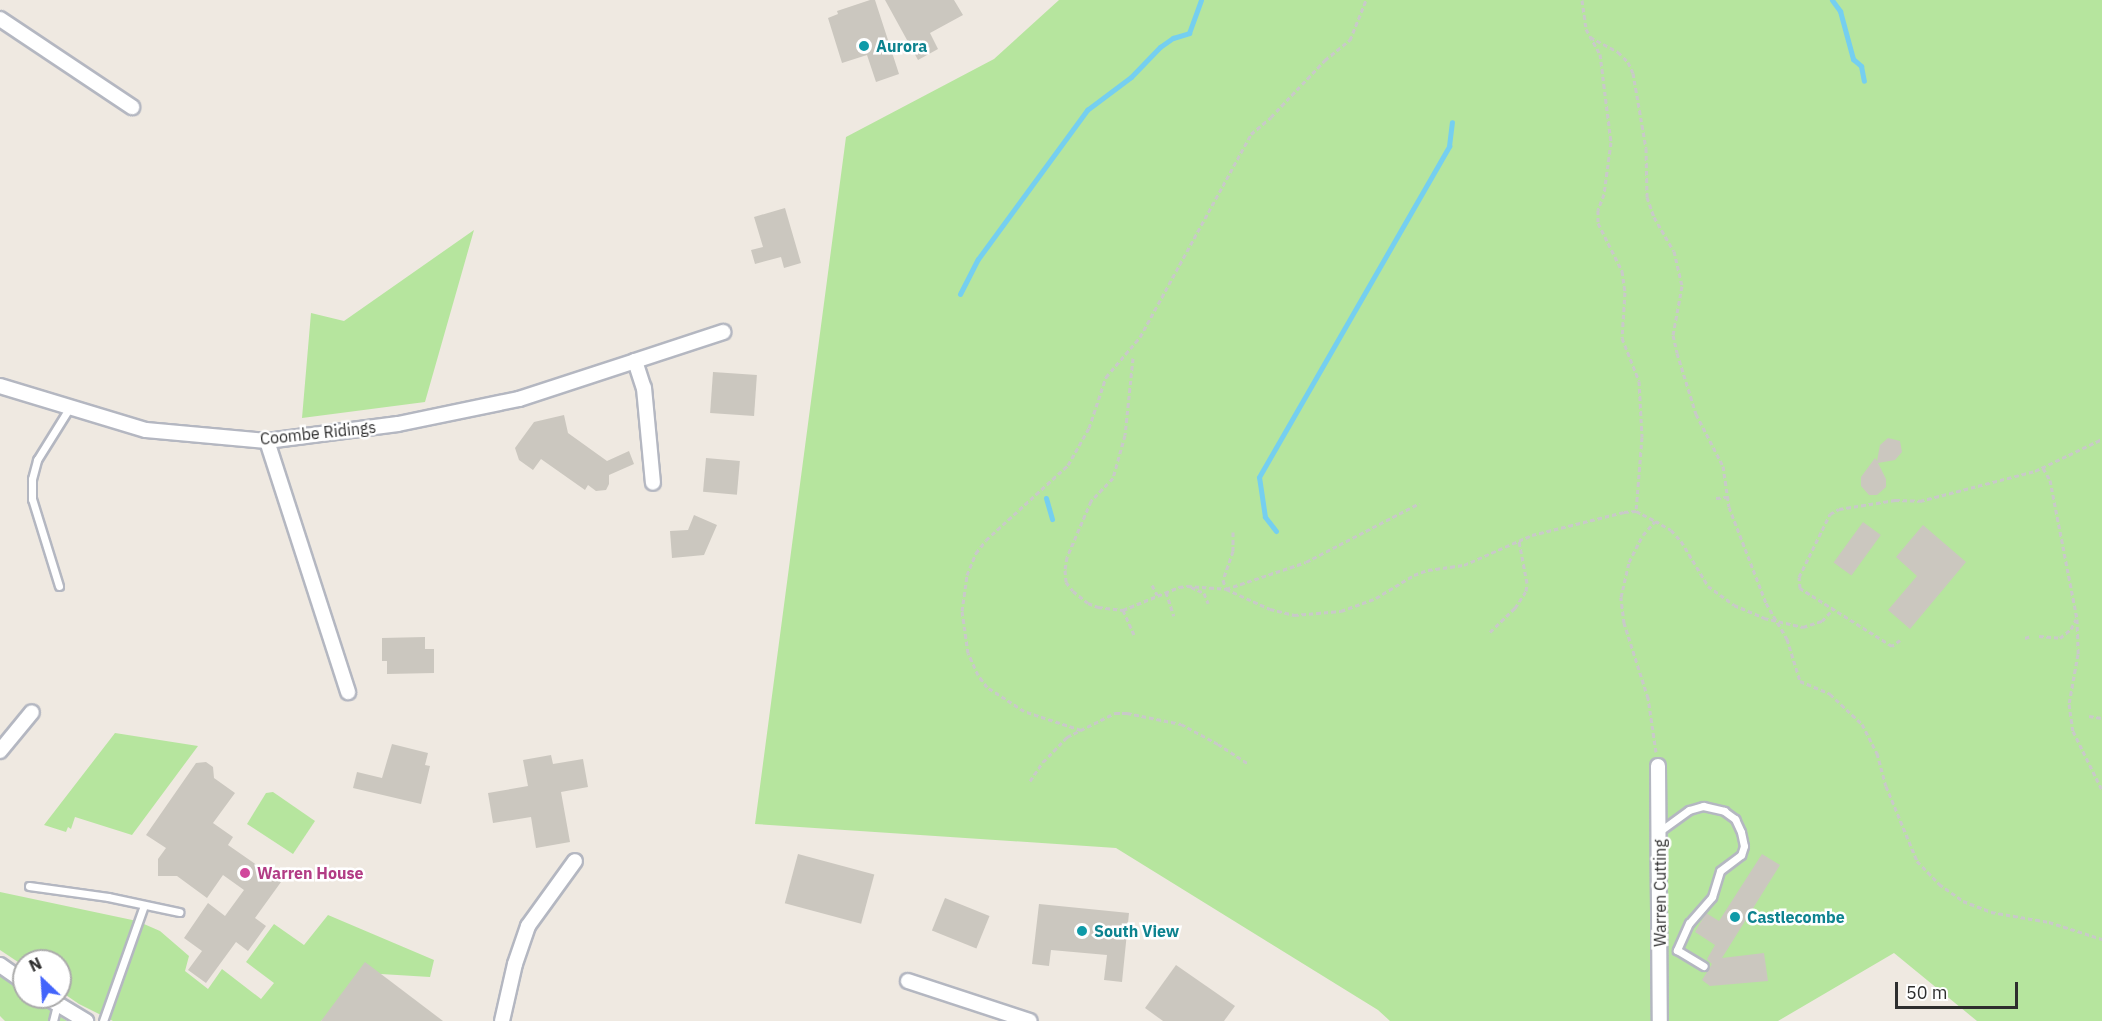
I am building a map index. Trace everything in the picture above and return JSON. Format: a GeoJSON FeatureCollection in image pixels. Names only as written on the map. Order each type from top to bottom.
{"type":"FeatureCollection","features":[{"type":"Feature","properties":{"kind":"street"},"geometry":{"type":"LineString","coordinates":[[0,19],[132,107]]}},
{"type":"Feature","properties":{"kind":"street","name":"Coombe Ridings"},"geometry":{"type":"LineString","coordinates":[[0,386],[146,430],[267,441],[398,424],[519,399],[723,332]]}},
{"type":"Feature","properties":{"kind":"street"},"geometry":{"type":"LineString","coordinates":[[635,361],[645,388],[653,483]]}},
{"type":"Feature","properties":{"kind":"street"},"geometry":{"type":"LineString","coordinates":[[267,441],[348,692]]}},
{"type":"Feature","properties":{"kind":"street"},"geometry":{"type":"LineString","coordinates":[[0,752],[32,711]]}},
{"type":"Feature","properties":{"kind":"street","name":"Warren Cutting"},"geometry":{"type":"LineString","coordinates":[[1658,765],[1660,1021]]}},
{"type":"Feature","properties":{"kind":"street"},"geometry":{"type":"LineString","coordinates":[[502,1021],[515,964],[528,926],[575,861]]}},
{"type":"Feature","properties":{"kind":"street"},"geometry":{"type":"LineString","coordinates":[[908,981],[1002,1017],[1030,1021]]}},
{"type":"Feature","properties":{"kind":"street"},"geometry":{"type":"LineString","coordinates":[[65,1009],[86,1021]]}},
{"type":"Feature","properties":{"kind":"lane"},"geometry":{"type":"LineString","coordinates":[[59,586],[32,499],[32,479],[37,460],[70,407]]}},
{"type":"Feature","properties":{"kind":"lane"},"geometry":{"type":"LineString","coordinates":[[1660,831],[1689,810],[1703,806],[1724,811],[1735,819],[1741,832],[1744,846],[1741,855],[1720,871],[1712,897],[1689,923],[1677,950],[1704,966]]}},
{"type":"Feature","properties":{"kind":"lane"},"geometry":{"type":"LineString","coordinates":[[29,886],[179,912]]}},
{"type":"Feature","properties":{"kind":"lane"},"geometry":{"type":"LineString","coordinates":[[103,1021],[144,905]]}},
{"type":"Feature","properties":{"kind":"path"},"geometry":{"type":"LineString","coordinates":[[1081,730],[1024,711],[987,687],[978,675],[968,653],[962,611],[967,575],[976,553],[986,540],[1068,465],[1089,428],[1106,377],[1140,338],[1251,134],[1271,117],[1325,60],[1350,40],[1366,0]]}},
{"type":"Feature","properties":{"kind":"path"},"geometry":{"type":"LineString","coordinates":[[1582,0],[1590,38],[1601,62],[1611,142],[1604,194],[1598,210],[1598,223],[1622,271],[1625,292],[1622,338],[1634,365],[1640,392],[1641,447],[1636,511]]}},
{"type":"Feature","properties":{"kind":"path"},"geometry":{"type":"LineString","coordinates":[[1590,38],[1618,51],[1628,62],[1633,73],[1646,148],[1647,197],[1654,217],[1674,250],[1682,286],[1673,335],[1677,353],[1696,414],[1723,466],[1729,507],[1758,584],[1787,639],[1800,681],[1823,690],[1839,700],[1868,734],[1917,861],[1925,871],[1957,897],[1978,908],[2049,922],[2102,939]]}},
{"type":"Feature","properties":{"kind":"path"},"geometry":{"type":"LineString","coordinates":[[1133,358],[1125,435],[1113,478],[1091,501],[1067,557],[1065,570],[1066,582],[1079,597],[1098,607],[1123,610],[1157,595],[1189,586],[1226,589],[1270,609],[1294,615],[1341,611],[1376,598],[1414,575],[1428,570],[1464,565],[1519,541],[1598,518],[1636,511],[1658,522],[1681,541],[1708,586],[1734,605],[1777,622],[1803,627],[1822,621],[1833,609]]}},
{"type":"Feature","properties":{"kind":"path"},"geometry":{"type":"LineString","coordinates":[[1900,640],[1892,646],[1800,588],[1799,577],[1830,514],[1839,509],[1895,500],[1920,501],[2043,468],[2102,439]]}},
{"type":"Feature","properties":{"kind":"path"},"geometry":{"type":"LineString","coordinates":[[2043,468],[2050,480],[2076,617],[2078,654],[2069,704],[2073,731],[2102,790]]}},
{"type":"Feature","properties":{"kind":"path"},"geometry":{"type":"LineString","coordinates":[[1716,498],[1727,497]]}},
{"type":"Feature","properties":{"kind":"path"},"geometry":{"type":"LineString","coordinates":[[1226,589],[1306,562],[1420,503]]}},
{"type":"Feature","properties":{"kind":"path"},"geometry":{"type":"LineString","coordinates":[[1658,522],[1655,521],[1643,535],[1629,562],[1621,597],[1624,623],[1648,698],[1658,765]]}},
{"type":"Feature","properties":{"kind":"path"},"geometry":{"type":"LineString","coordinates":[[1226,589],[1223,580],[1233,551],[1233,532]]}},
{"type":"Feature","properties":{"kind":"path"},"geometry":{"type":"LineString","coordinates":[[1490,632],[1515,608],[1526,591],[1527,583],[1519,541]]}},
{"type":"Feature","properties":{"kind":"path"},"geometry":{"type":"LineString","coordinates":[[1152,585],[1157,595]]}},
{"type":"Feature","properties":{"kind":"path"},"geometry":{"type":"LineString","coordinates":[[1189,586],[1204,594],[1208,603]]}},
{"type":"Feature","properties":{"kind":"path"},"geometry":{"type":"LineString","coordinates":[[1166,592],[1174,616]]}},
{"type":"Feature","properties":{"kind":"path"},"geometry":{"type":"LineString","coordinates":[[1123,610],[1134,635]]}},
{"type":"Feature","properties":{"kind":"path"},"geometry":{"type":"LineString","coordinates":[[2039,636],[2060,638],[2071,629],[2076,617]]}},
{"type":"Feature","properties":{"kind":"path"},"geometry":{"type":"LineString","coordinates":[[2025,638],[2031,636]]}},
{"type":"Feature","properties":{"kind":"path"},"geometry":{"type":"LineString","coordinates":[[1030,781],[1057,746],[1081,730],[1115,713],[1127,713],[1180,724],[1249,764]]}},
{"type":"Feature","properties":{"kind":"path"},"geometry":{"type":"LineString","coordinates":[[2089,716],[2102,718]]}},
{"type":"Feature","properties":{"kind":"green space"},"geometry":{"type":"Polygon","coordinates":[[[1059,0],[2102,0],[2102,1021],[1977,1021],[1894,953],[1778,1021],[1390,1021],[1378,1010],[1116,848],[755,824],[846,137],[994,59],[1059,0]]]}},
{"type":"Feature","properties":{"kind":"green space"},"geometry":{"type":"Polygon","coordinates":[[[474,230],[425,402],[302,418],[311,313],[344,321],[474,230]]]}},
{"type":"Feature","properties":{"kind":"green space"},"geometry":{"type":"Polygon","coordinates":[[[115,733],[198,746],[132,835],[75,817],[71,829],[68,827],[66,832],[44,825],[115,733]]]}},
{"type":"Feature","properties":{"kind":"green space"},"geometry":{"type":"Polygon","coordinates":[[[273,792],[315,821],[293,854],[247,824],[266,793],[273,792]]]}},
{"type":"Feature","properties":{"kind":"green space"},"geometry":{"type":"Polygon","coordinates":[[[0,892],[137,921],[160,931],[189,956],[185,971],[208,989],[222,969],[261,999],[274,983],[246,962],[274,924],[304,945],[328,915],[434,960],[430,977],[381,974],[321,1021],[113,1021],[72,999],[72,949],[12,949],[12,958],[0,950],[0,892]]]}},
{"type":"Feature","properties":{"kind":"green space"},"geometry":{"type":"Polygon","coordinates":[[[0,976],[12,984],[12,1009],[49,1009],[67,1021],[5,1021],[0,1016],[0,976]]]}},
{"type":"Feature","properties":{"kind":"building","name":"Aurora"},"geometry":{"type":"Polygon","coordinates":[[[875,0],[899,74],[876,82],[867,55],[842,63],[828,18],[838,14],[837,11],[875,0]]]}},
{"type":"Feature","properties":{"kind":"building"},"geometry":{"type":"Polygon","coordinates":[[[885,0],[954,0],[963,15],[930,33],[938,49],[918,60],[885,0]]]}},
{"type":"Feature","properties":{"kind":"building"},"geometry":{"type":"Polygon","coordinates":[[[785,208],[801,263],[784,268],[781,257],[755,264],[751,250],[763,247],[754,217],[785,208]]]}},
{"type":"Feature","properties":{"kind":"building"},"geometry":{"type":"Polygon","coordinates":[[[713,372],[757,375],[754,416],[710,413],[713,372]]]}},
{"type":"Feature","properties":{"kind":"building"},"geometry":{"type":"Polygon","coordinates":[[[564,415],[568,433],[607,461],[629,451],[634,464],[609,475],[606,490],[596,491],[588,485],[585,490],[541,459],[533,470],[519,460],[515,448],[534,422],[564,415]]]}},
{"type":"Feature","properties":{"kind":"building"},"geometry":{"type":"Polygon","coordinates":[[[1888,438],[1900,441],[1902,452],[1895,460],[1878,463],[1886,479],[1886,487],[1877,495],[1869,495],[1861,486],[1861,477],[1875,458],[1877,461],[1880,445],[1888,438]]]}},
{"type":"Feature","properties":{"kind":"building"},"geometry":{"type":"Polygon","coordinates":[[[706,458],[740,461],[737,495],[703,492],[706,458]]]}},
{"type":"Feature","properties":{"kind":"building"},"geometry":{"type":"Polygon","coordinates":[[[694,515],[717,525],[704,555],[672,558],[670,531],[688,530],[694,515]]]}},
{"type":"Feature","properties":{"kind":"building"},"geometry":{"type":"Polygon","coordinates":[[[1863,522],[1881,535],[1851,575],[1834,562],[1863,522]]]}},
{"type":"Feature","properties":{"kind":"building"},"geometry":{"type":"Polygon","coordinates":[[[1923,525],[1966,562],[1910,629],[1888,610],[1917,576],[1896,557],[1923,525]]]}},
{"type":"Feature","properties":{"kind":"building"},"geometry":{"type":"Polygon","coordinates":[[[425,637],[425,649],[434,649],[434,673],[387,674],[387,661],[382,661],[382,638],[425,637]]]}},
{"type":"Feature","properties":{"kind":"building"},"geometry":{"type":"Polygon","coordinates":[[[392,744],[428,753],[425,765],[430,766],[421,804],[353,788],[357,772],[382,778],[392,744]]]}},
{"type":"Feature","properties":{"kind":"building"},"geometry":{"type":"Polygon","coordinates":[[[551,755],[553,764],[583,759],[588,787],[561,792],[570,842],[536,848],[531,817],[493,823],[488,793],[528,786],[523,760],[551,755]]]}},
{"type":"Feature","properties":{"kind":"building","name":"Warren House"},"geometry":{"type":"Polygon","coordinates":[[[206,762],[213,767],[214,778],[235,793],[213,823],[233,837],[228,845],[281,882],[255,918],[266,926],[248,951],[236,942],[206,983],[188,970],[202,951],[184,938],[208,903],[225,916],[244,890],[223,875],[207,898],[177,876],[158,876],[158,859],[166,848],[146,835],[196,763],[206,762]]]}},
{"type":"Feature","properties":{"kind":"building"},"geometry":{"type":"Polygon","coordinates":[[[798,854],[874,874],[861,924],[785,903],[798,854]]]}},
{"type":"Feature","properties":{"kind":"building","name":"Castlecombe"},"geometry":{"type":"Polygon","coordinates":[[[1762,854],[1780,865],[1722,958],[1764,953],[1768,981],[1710,986],[1702,980],[1712,964],[1707,959],[1715,945],[1695,932],[1706,913],[1719,921],[1762,854]]]}},
{"type":"Feature","properties":{"kind":"building"},"geometry":{"type":"Polygon","coordinates":[[[945,898],[990,916],[976,948],[932,930],[945,898]]]}},
{"type":"Feature","properties":{"kind":"building","name":"South View"},"geometry":{"type":"Polygon","coordinates":[[[1039,904],[1129,913],[1122,982],[1104,980],[1107,955],[1051,950],[1049,966],[1032,964],[1039,904]]]}},
{"type":"Feature","properties":{"kind":"building"},"geometry":{"type":"Polygon","coordinates":[[[365,962],[381,974],[443,1021],[321,1021],[365,962]]]}},
{"type":"Feature","properties":{"kind":"building"},"geometry":{"type":"Polygon","coordinates":[[[1176,965],[1235,1006],[1224,1021],[1163,1021],[1145,1008],[1176,965]]]}},
{"type":"Feature","properties":{"kind":"waterway"},"geometry":{"type":"LineString","coordinates":[[960,294],[978,259],[1087,110],[1131,77],[1160,47],[1173,38],[1189,33],[1201,0]]}},
{"type":"Feature","properties":{"kind":"waterway"},"geometry":{"type":"LineString","coordinates":[[1832,0],[1840,11],[1853,59],[1861,66],[1864,81]]}},
{"type":"Feature","properties":{"kind":"waterway"},"geometry":{"type":"LineString","coordinates":[[1276,531],[1265,517],[1259,477],[1449,146],[1452,122]]}},
{"type":"Feature","properties":{"kind":"waterway"},"geometry":{"type":"LineString","coordinates":[[1046,498],[1052,519]]}},
{"type":"Feature","properties":{"kind":"place","name":"Aurora"},"geometry":{"type":"Point","coordinates":[864,46]}},
{"type":"Feature","properties":{"kind":"place","name":"Warren House"},"geometry":{"type":"Point","coordinates":[245,873]}},
{"type":"Feature","properties":{"kind":"place","name":"Castlecombe"},"geometry":{"type":"Point","coordinates":[1735,917]}},
{"type":"Feature","properties":{"kind":"place","name":"South View"},"geometry":{"type":"Point","coordinates":[1082,931]}}]}
